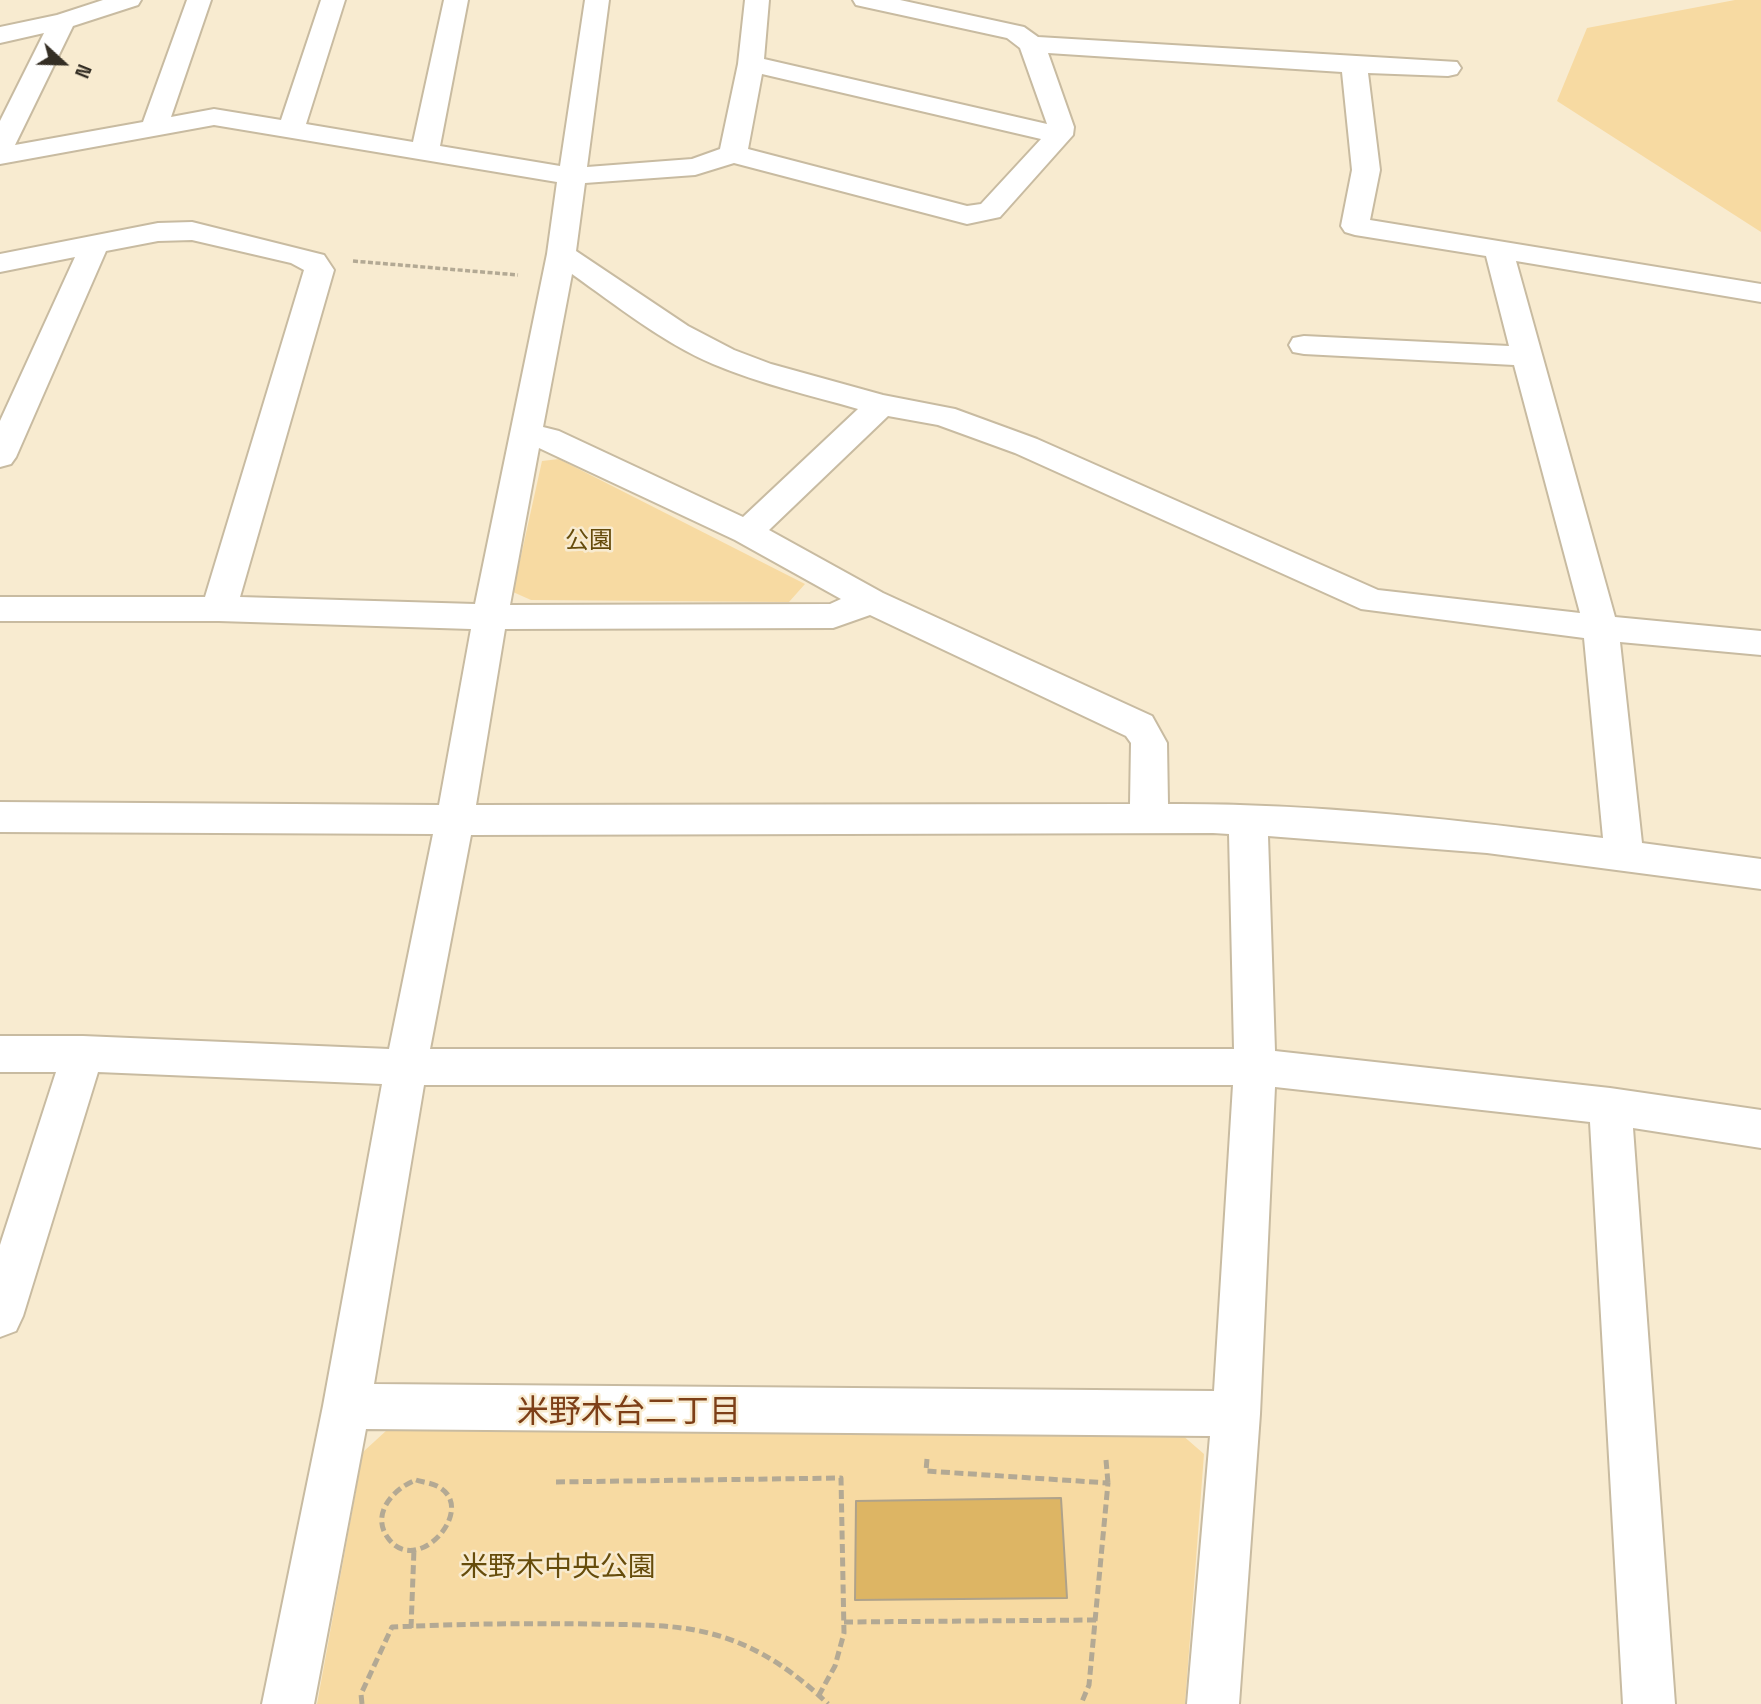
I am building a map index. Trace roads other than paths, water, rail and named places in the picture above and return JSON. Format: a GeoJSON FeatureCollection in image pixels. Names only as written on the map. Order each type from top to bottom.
{"type":"FeatureCollection","features":[{"type":"Feature","properties":{"kind":"street"},"geometry":{"type":"LineString","coordinates":[[0,35],[63,21],[129,0]]}},
{"type":"Feature","properties":{"kind":"street"},"geometry":{"type":"LineString","coordinates":[[154,128],[199,0]]}},
{"type":"Feature","properties":{"kind":"street"},"geometry":{"type":"LineString","coordinates":[[291,129],[333,0]]}},
{"type":"Feature","properties":{"kind":"street"},"geometry":{"type":"LineString","coordinates":[[425,151],[456,0]]}},
{"type":"Feature","properties":{"kind":"street"},"geometry":{"type":"LineString","coordinates":[[288,1704],[347,1405],[406,1067],[455,820],[490,617],[559,266],[597,0]]}},
{"type":"Feature","properties":{"kind":"street"},"geometry":{"type":"LineString","coordinates":[[733,154],[751,64],[757,0]]}},
{"type":"Feature","properties":{"kind":"street"},"geometry":{"type":"LineString","coordinates":[[864,0],[1015,32],[1032,44],[1354,65],[1448,68]]}},
{"type":"Feature","properties":{"kind":"street"},"geometry":{"type":"LineString","coordinates":[[0,148],[63,21]]}},
{"type":"Feature","properties":{"kind":"street"},"geometry":{"type":"LineString","coordinates":[[0,156],[214,117],[573,176],[695,167],[733,154],[967,215],[980,214],[990,211],[1059,135],[1061,127],[1032,44]]}},
{"type":"Feature","properties":{"kind":"street"},"geometry":{"type":"LineString","coordinates":[[751,64],[1059,135]]}},
{"type":"Feature","properties":{"kind":"street"},"geometry":{"type":"LineString","coordinates":[[1354,65],[1366,170],[1354,226],[1761,293]]}},
{"type":"Feature","properties":{"kind":"street"},"geometry":{"type":"LineString","coordinates":[[0,263],[158,232],[192,231],[314,261],[319,270],[219,609]]}},
{"type":"Feature","properties":{"kind":"street"},"geometry":{"type":"LineString","coordinates":[[0,457],[94,246]]}},
{"type":"Feature","properties":{"kind":"street"},"geometry":{"type":"LineString","coordinates":[[1498,248],[1601,628],[1624,856]]}},
{"type":"Feature","properties":{"kind":"street"},"geometry":{"type":"LineString","coordinates":[[559,266],[723,357],[760,371],[881,405],[944,416],[1026,446],[1373,601],[1601,628],[1761,643]]}},
{"type":"Feature","properties":{"kind":"street"},"geometry":{"type":"LineString","coordinates":[[1304,345],[1527,356]]}},
{"type":"Feature","properties":{"kind":"street"},"geometry":{"type":"LineString","coordinates":[[747,532],[881,405]]}},
{"type":"Feature","properties":{"kind":"street"},"geometry":{"type":"LineString","coordinates":[[526,437],[548,438],[747,532],[871,601],[1139,726],[1149,743],[1149,817]]}},
{"type":"Feature","properties":{"kind":"street"},"geometry":{"type":"LineString","coordinates":[[0,609],[219,609],[490,617],[833,616],[871,601]]}},
{"type":"Feature","properties":{"kind":"street"},"geometry":{"type":"LineString","coordinates":[[0,817],[455,820],[1149,817],[1248,820],[1487,838],[1761,874]]}},
{"type":"Feature","properties":{"kind":"street"},"geometry":{"type":"LineString","coordinates":[[1213,1704],[1236,1414],[1255,1067],[1248,820]]}},
{"type":"Feature","properties":{"kind":"street"},"geometry":{"type":"LineString","coordinates":[[0,1054],[83,1054],[406,1067],[1255,1067],[1610,1107],[1761,1129]]}},
{"type":"Feature","properties":{"kind":"street"},"geometry":{"type":"LineString","coordinates":[[0,1316],[83,1054]]}},
{"type":"Feature","properties":{"kind":"street"},"geometry":{"type":"LineString","coordinates":[[1610,1107],[1649,1704]]}},
{"type":"Feature","properties":{"kind":"street"},"geometry":{"type":"LineString","coordinates":[[347,1405],[1236,1414]]}},
{"type":"Feature","properties":{"kind":"district","name":"米野木台二丁目"},"geometry":{"type":"Point","coordinates":[629,1413]}},
{"type":"Feature","properties":{"kind":"park label","name":"公園"},"geometry":{"type":"Point","coordinates":[589,541]}},
{"type":"Feature","properties":{"kind":"park label","name":"米野木中央公園"},"geometry":{"type":"Point","coordinates":[558,1568]}}]}
